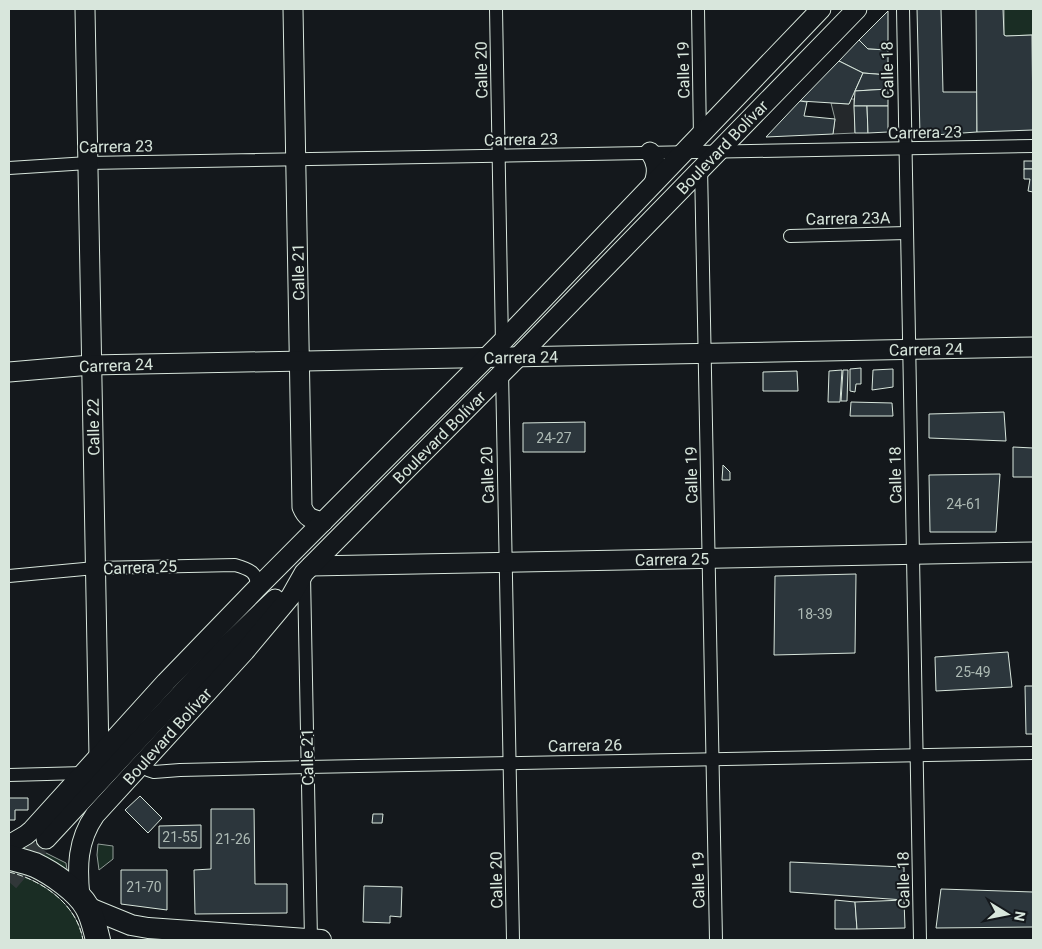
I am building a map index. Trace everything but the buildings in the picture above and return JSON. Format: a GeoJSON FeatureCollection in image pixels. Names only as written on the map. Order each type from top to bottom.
{"type":"FeatureCollection","features":[{"type":"Feature","properties":{"kind":"highway"},"geometry":{"type":"LineString","coordinates":[[9,857],[35,865],[61,882],[83,902],[94,924],[98,940]]}},
{"type":"Feature","properties":{"kind":"main road"},"geometry":{"type":"LineString","coordinates":[[83,902],[131,925],[148,928],[322,940]]}},
{"type":"Feature","properties":{"kind":"street","name":"Calle 22"},"geometry":{"type":"LineString","coordinates":[[85,9],[99,756]]}},
{"type":"Feature","properties":{"kind":"street","name":"Calle 21"},"geometry":{"type":"LineString","coordinates":[[293,9],[302,507],[306,516],[323,522]]}},
{"type":"Feature","properties":{"kind":"street","name":"Calle 20"},"geometry":{"type":"LineString","coordinates":[[496,9],[513,940]]}},
{"type":"Feature","properties":{"kind":"street","name":"Calle 19"},"geometry":{"type":"LineString","coordinates":[[698,9],[716,940]]}},
{"type":"Feature","properties":{"kind":"street","name":"Boulevard Bolívar"},"geometry":{"type":"LineString","coordinates":[[83,902],[78,878],[80,850],[85,832],[95,815],[259,634],[291,596],[308,570],[502,357],[654,183],[701,152],[821,9]]}},
{"type":"Feature","properties":{"kind":"street","name":"Boulevard Bolívar"},"geometry":{"type":"LineString","coordinates":[[9,845],[32,830],[166,682],[323,522],[502,357],[701,152],[857,9]]}},
{"type":"Feature","properties":{"kind":"street","name":"Calle 18"},"geometry":{"type":"LineString","coordinates":[[902,9],[920,940]]}},
{"type":"Feature","properties":{"kind":"street","name":"Carrera 23"},"geometry":{"type":"LineString","coordinates":[[9,168],[88,163],[1033,146]]}},
{"type":"Feature","properties":{"kind":"street"},"geometry":{"type":"LineString","coordinates":[[650,152],[656,166],[654,183]]}},
{"type":"Feature","properties":{"kind":"street","name":"Carrera 23A"},"geometry":{"type":"LineString","coordinates":[[790,236],[906,233]]}},
{"type":"Feature","properties":{"kind":"street","name":"Carrera 24"},"geometry":{"type":"LineString","coordinates":[[9,372],[91,365],[1033,347]]}},
{"type":"Feature","properties":{"kind":"street","name":"Carrera 25"},"geometry":{"type":"LineString","coordinates":[[308,570],[506,562],[1033,552]]}},
{"type":"Feature","properties":{"kind":"street","name":"Carrera 25"},"geometry":{"type":"LineString","coordinates":[[9,576],[95,568],[235,564],[247,569],[256,576],[256,589]]}},
{"type":"Feature","properties":{"kind":"street","name":"Calle 21"},"geometry":{"type":"LineString","coordinates":[[308,570],[308,767],[311,940]]}},
{"type":"Feature","properties":{"kind":"street"},"geometry":{"type":"LineString","coordinates":[[46,839],[218,654],[308,570]]}},
{"type":"Feature","properties":{"kind":"street","name":"Carrera 26"},"geometry":{"type":"LineString","coordinates":[[142,762],[148,770],[154,772],[308,767],[1033,753]]}},
{"type":"Feature","properties":{"kind":"street"},"geometry":{"type":"LineString","coordinates":[[9,775],[84,774]]}},
{"type":"Feature","properties":{"kind":"green space"},"geometry":{"type":"Polygon","coordinates":[[[1004,9],[1033,9],[1033,35],[1004,35],[1004,9]]]}},
{"type":"Feature","properties":{"kind":"green space"},"geometry":{"type":"Polygon","coordinates":[[[29,842],[66,863],[67,870],[20,848],[29,842]]]}},
{"type":"Feature","properties":{"kind":"green space"},"geometry":{"type":"Polygon","coordinates":[[[98,844],[113,846],[113,859],[99,870],[97,855],[98,844]]]}},
{"type":"Feature","properties":{"kind":"green space"},"geometry":{"type":"Polygon","coordinates":[[[9,872],[34,881],[66,905],[74,915],[83,940],[9,940],[9,872]]]}},
{"type":"Feature","properties":{"kind":"shaded area"},"geometry":{"type":"Polygon","coordinates":[[[851,99],[854,99],[855,133],[833,134],[835,119],[831,103],[849,104],[851,99]]]}},
{"type":"Feature","properties":{"kind":"tunnel"},"geometry":{"type":"LineString","coordinates":[[9,882],[46,839]]}},
{"type":"Feature","properties":{"kind":"fence"},"geometry":{"type":"LineString","coordinates":[[9,872],[34,881],[66,905],[74,915],[83,940]]}}]}
